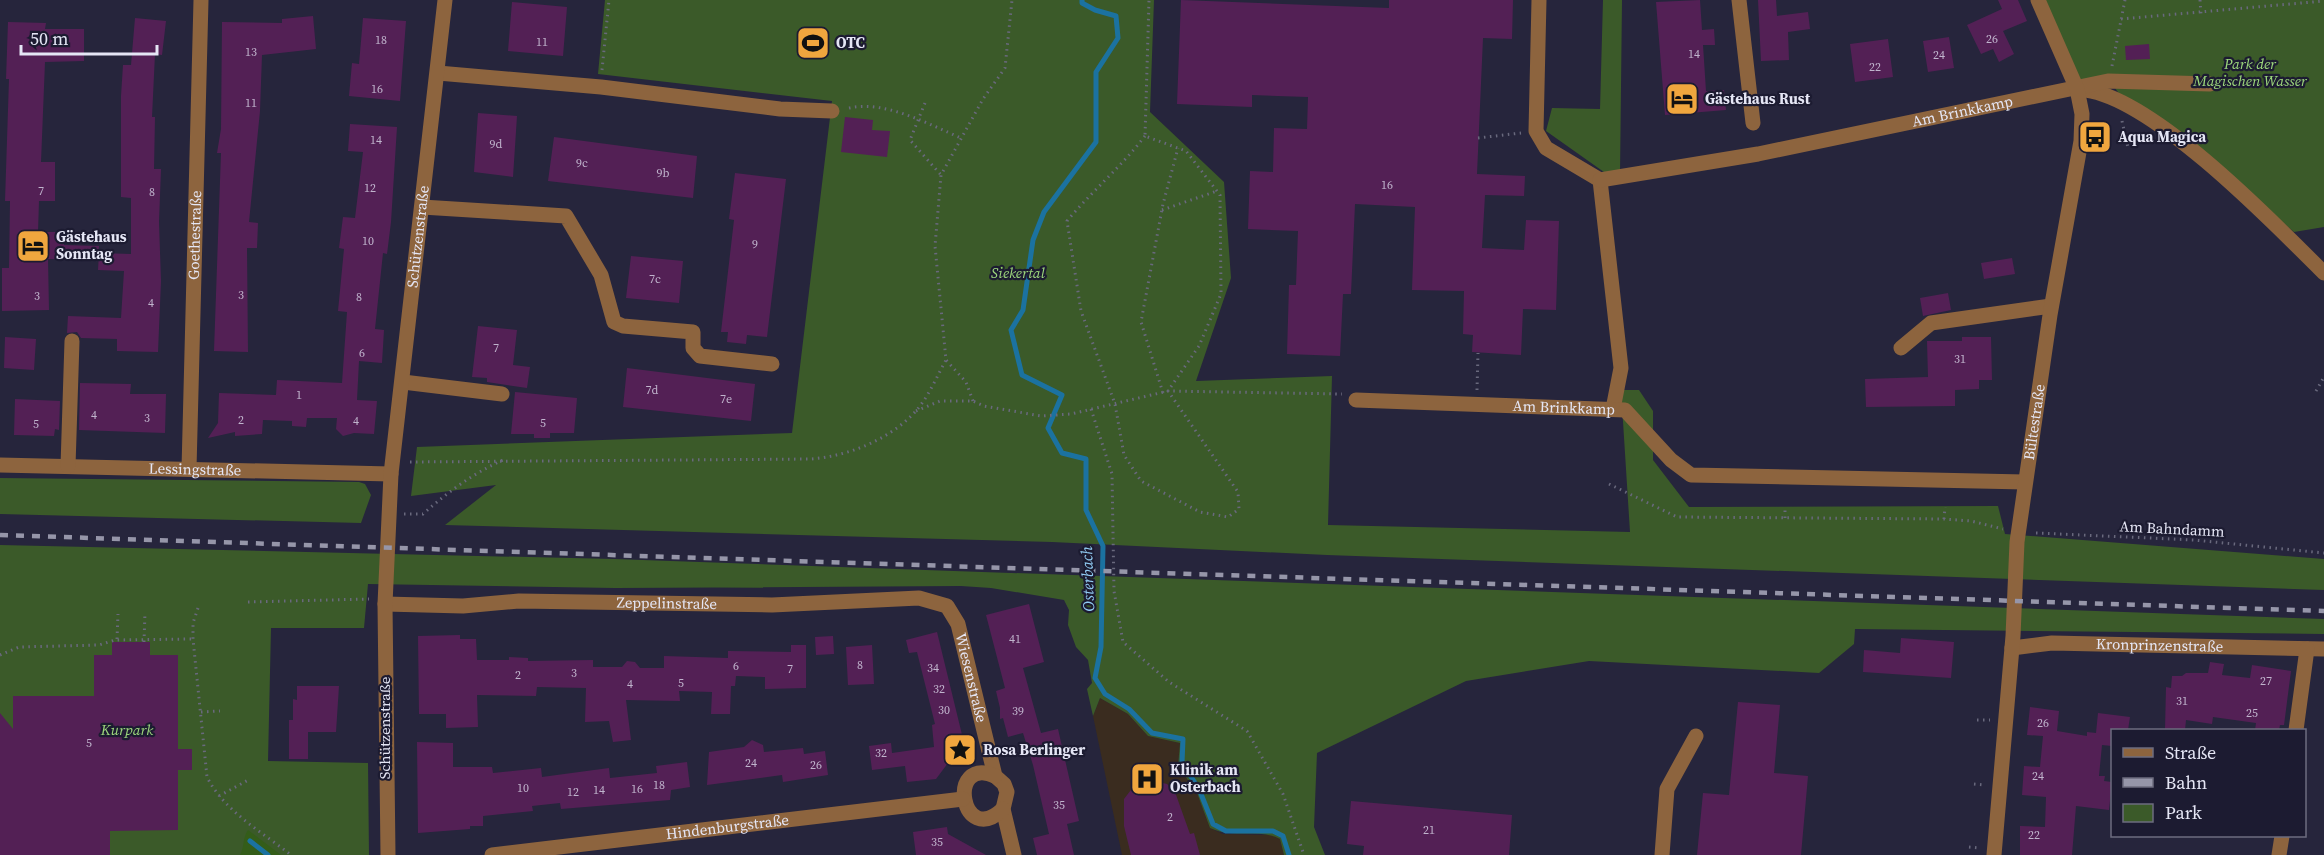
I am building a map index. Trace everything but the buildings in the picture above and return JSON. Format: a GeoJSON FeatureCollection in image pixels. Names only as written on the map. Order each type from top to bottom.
{"type":"FeatureCollection","features":[{"type":"Feature","properties":{"kind":"street","name":"Goethestraße"},"geometry":{"type":"LineString","coordinates":[[189,469],[201,0]]}},
{"type":"Feature","properties":{"kind":"street","name":"Schützenstraße"},"geometry":{"type":"LineString","coordinates":[[388,855],[378,601],[386,588],[391,474],[445,0]]}},
{"type":"Feature","properties":{"kind":"street"},"geometry":{"type":"LineString","coordinates":[[1539,0],[1536,131],[1546,148],[1600,180]]}},
{"type":"Feature","properties":{"kind":"street"},"geometry":{"type":"LineString","coordinates":[[1739,0],[1753,123]]}},
{"type":"Feature","properties":{"kind":"street","name":"Bültestraße"},"geometry":{"type":"LineString","coordinates":[[1994,855],[2013,642],[2017,538],[2052,306],[2081,141],[2082,114],[2077,89],[2038,0]]}},
{"type":"Feature","properties":{"kind":"street"},"geometry":{"type":"LineString","coordinates":[[438,73],[601,87],[780,109],[832,111]]}},
{"type":"Feature","properties":{"kind":"street","name":"Am Brinkkamp"},"geometry":{"type":"LineString","coordinates":[[1356,400],[1613,409],[1621,368],[1600,180],[1758,154],[2109,81],[2210,84]]}},
{"type":"Feature","properties":{"kind":"street"},"geometry":{"type":"LineString","coordinates":[[2077,89],[2116,98],[2182,143],[2261,210],[2324,273]]}},
{"type":"Feature","properties":{"kind":"street"},"geometry":{"type":"LineString","coordinates":[[422,207],[566,216],[600,275],[614,322],[622,326],[693,332],[693,348],[700,356],[772,364]]}},
{"type":"Feature","properties":{"kind":"street"},"geometry":{"type":"LineString","coordinates":[[1902,348],[1931,322],[2052,306]]}},
{"type":"Feature","properties":{"kind":"street"},"geometry":{"type":"LineString","coordinates":[[68,466],[72,341]]}},
{"type":"Feature","properties":{"kind":"street"},"geometry":{"type":"LineString","coordinates":[[403,382],[502,394]]}},
{"type":"Feature","properties":{"kind":"street"},"geometry":{"type":"LineString","coordinates":[[1613,409],[1625,410],[1671,460],[1692,475],[2025,482]]}},
{"type":"Feature","properties":{"kind":"street","name":"Lessingstraße"},"geometry":{"type":"LineString","coordinates":[[0,465],[391,474]]}},
{"type":"Feature","properties":{"kind":"street","name":"Zeppelinstraße"},"geometry":{"type":"LineString","coordinates":[[378,601],[463,606],[519,601],[772,605],[919,597],[947,606]]}},
{"type":"Feature","properties":{"kind":"street","name":"Wiesenstraße"},"geometry":{"type":"LineString","coordinates":[[947,606],[958,624],[995,776],[1004,784],[1007,792],[1003,809],[1014,855]]}},
{"type":"Feature","properties":{"kind":"street","name":"Kronprinzenstraße"},"geometry":{"type":"LineString","coordinates":[[2013,642],[2324,648]]}},
{"type":"Feature","properties":{"kind":"street"},"geometry":{"type":"LineString","coordinates":[[2296,729],[2307,649]]}},
{"type":"Feature","properties":{"kind":"street"},"geometry":{"type":"LineString","coordinates":[[1662,855],[1667,789],[1696,736]]}},
{"type":"Feature","properties":{"kind":"street"},"geometry":{"type":"LineString","coordinates":[[995,776],[982,774],[973,777],[963,789],[963,799],[972,814],[980,818],[989,818],[1003,809]]}},
{"type":"Feature","properties":{"kind":"street","name":"Hindenburgstraße"},"geometry":{"type":"LineString","coordinates":[[492,855],[963,799]]}},
{"type":"Feature","properties":{"kind":"street"},"geometry":{"type":"LineString","coordinates":[[2279,855],[2282,837]]}},
{"type":"Feature","properties":{"kind":"path"},"geometry":{"type":"LineString","coordinates":[[601,87],[609,0]]}},
{"type":"Feature","properties":{"kind":"path"},"geometry":{"type":"LineString","coordinates":[[410,462],[505,459],[811,459],[839,457],[896,429],[916,411],[946,360],[935,246],[941,176],[961,138],[1005,68],[1012,0]]}},
{"type":"Feature","properties":{"kind":"path"},"geometry":{"type":"LineString","coordinates":[[1145,136],[1185,151],[1220,195],[1221,294],[1199,346],[1168,392],[1239,492],[1239,509],[1228,517],[1200,512],[1141,480],[1124,455],[1115,404],[1082,311],[1067,221],[1091,192],[1127,159],[1145,136],[1149,0]]}},
{"type":"Feature","properties":{"kind":"path"},"geometry":{"type":"LineString","coordinates":[[2109,81],[2125,0]]}},
{"type":"Feature","properties":{"kind":"path"},"geometry":{"type":"LineString","coordinates":[[2200,0],[2201,14]]}},
{"type":"Feature","properties":{"kind":"path"},"geometry":{"type":"LineString","coordinates":[[2121,19],[2201,14],[2324,0]]}},
{"type":"Feature","properties":{"kind":"path"},"geometry":{"type":"LineString","coordinates":[[925,104],[910,140],[941,176]]}},
{"type":"Feature","properties":{"kind":"path"},"geometry":{"type":"LineString","coordinates":[[832,111],[860,105],[917,120],[961,138]]}},
{"type":"Feature","properties":{"kind":"path"},"geometry":{"type":"LineString","coordinates":[[1478,138],[1536,131]]}},
{"type":"Feature","properties":{"kind":"path"},"geometry":{"type":"LineString","coordinates":[[1163,393],[1141,322],[1162,210],[1178,148]]}},
{"type":"Feature","properties":{"kind":"path"},"geometry":{"type":"LineString","coordinates":[[1162,210],[1216,191]]}},
{"type":"Feature","properties":{"kind":"path"},"geometry":{"type":"LineString","coordinates":[[1477,395],[1478,353]]}},
{"type":"Feature","properties":{"kind":"path"},"geometry":{"type":"LineString","coordinates":[[946,360],[966,382],[973,401]]}},
{"type":"Feature","properties":{"kind":"path"},"geometry":{"type":"LineString","coordinates":[[2316,391],[2324,377]]}},
{"type":"Feature","properties":{"kind":"path"},"geometry":{"type":"LineString","coordinates":[[916,411],[940,401],[973,401],[984,406],[1041,416],[1071,414]]}},
{"type":"Feature","properties":{"kind":"path"},"geometry":{"type":"LineString","coordinates":[[1091,409],[1112,474],[1114,591],[1123,642],[1168,682],[1247,731],[1282,794],[1304,855]]}},
{"type":"Feature","properties":{"kind":"path"},"geometry":{"type":"LineString","coordinates":[[404,514],[423,514],[453,488],[479,471],[505,459]]}},
{"type":"Feature","properties":{"kind":"path","name":"Am Bahndamm"},"geometry":{"type":"LineString","coordinates":[[1609,484],[1677,517],[1944,519],[1971,521],[2017,538],[2194,540],[2324,553]]}},
{"type":"Feature","properties":{"kind":"path"},"geometry":{"type":"LineString","coordinates":[[1785,507],[1785,518]]}},
{"type":"Feature","properties":{"kind":"path"},"geometry":{"type":"LineString","coordinates":[[1944,519],[1945,507]]}},
{"type":"Feature","properties":{"kind":"path"},"geometry":{"type":"LineString","coordinates":[[248,602],[378,601]]}},
{"type":"Feature","properties":{"kind":"path"},"geometry":{"type":"LineString","coordinates":[[198,608],[193,639],[207,777],[219,796],[291,855]]}},
{"type":"Feature","properties":{"kind":"path"},"geometry":{"type":"LineString","coordinates":[[144,640],[145,612]]}},
{"type":"Feature","properties":{"kind":"path"},"geometry":{"type":"LineString","coordinates":[[117,639],[118,614]]}},
{"type":"Feature","properties":{"kind":"path"},"geometry":{"type":"LineString","coordinates":[[0,655],[20,647],[99,645],[117,639],[193,639]]}},
{"type":"Feature","properties":{"kind":"path"},"geometry":{"type":"LineString","coordinates":[[200,712],[220,711]]}},
{"type":"Feature","properties":{"kind":"path"},"geometry":{"type":"LineString","coordinates":[[219,796],[250,779]]}},
{"type":"Feature","properties":{"kind":"shaded area","name":"Klinik am Osterbach"},"geometry":{"type":"Polygon","coordinates":[[[1100,698],[1128,714],[1148,736],[1180,743],[1178,766],[1197,793],[1210,828],[1223,834],[1272,835],[1280,839],[1284,855],[1122,855],[1093,716],[1100,698]]]}},
{"type":"Feature","properties":{"kind":"green space","name":"Siekertal"},"geometry":{"type":"Polygon","coordinates":[[[605,0],[1154,0],[1150,112],[1224,182],[1231,278],[1196,381],[1332,376],[1328,525],[1630,532],[1621,390],[1639,390],[1653,411],[1653,460],[1689,507],[1998,506],[2005,534],[2324,559],[2324,590],[1327,555],[1052,542],[445,525],[496,485],[411,496],[417,447],[792,433],[832,101],[598,74],[605,0]]]}},
{"type":"Feature","properties":{"kind":"green space"},"geometry":{"type":"Polygon","coordinates":[[[1603,0],[1622,0],[1620,174],[1611,177],[1546,131],[1552,108],[1600,109],[1603,0]]]}},
{"type":"Feature","properties":{"kind":"green space","name":"Park der Magischen Wasser"},"geometry":{"type":"Polygon","coordinates":[[[2044,0],[2324,0],[2324,227],[2294,232],[2195,148],[2120,95],[2113,85],[2080,89],[2044,0]]]}},
{"type":"Feature","properties":{"kind":"green space"},"geometry":{"type":"Polygon","coordinates":[[[0,478],[359,482],[365,484],[371,495],[361,523],[0,514],[0,478]]]}},
{"type":"Feature","properties":{"kind":"green space","name":"Kurpark"},"geometry":{"type":"Polygon","coordinates":[[[0,545],[614,559],[2324,619],[2324,634],[1855,629],[1854,644],[1819,673],[1589,661],[1466,681],[1317,753],[1314,827],[1325,855],[1284,855],[1280,839],[1272,836],[1228,833],[1210,828],[1197,793],[1178,766],[1180,743],[1148,736],[1128,714],[1100,698],[1093,716],[1087,689],[1092,683],[1088,660],[1076,647],[1068,625],[1069,610],[1064,600],[991,588],[961,586],[615,588],[368,584],[364,628],[271,628],[268,761],[368,763],[369,855],[0,855],[0,545]]]}},
{"type":"Feature","properties":{"kind":"green space"},"geometry":{"type":"Polygon","coordinates":[[[248,830],[281,855],[240,855],[248,830]]]}},
{"type":"Feature","properties":{"kind":"waterway","name":"Osterbach"},"geometry":{"type":"LineString","coordinates":[[1082,0],[1082,3],[1095,10],[1116,16],[1118,38],[1096,72],[1096,142],[1044,212],[1033,240],[1023,310],[1011,330],[1022,375],[1062,395],[1048,428],[1062,453],[1086,459],[1086,510],[1103,546],[1101,647],[1095,678],[1105,694],[1129,709],[1152,733],[1183,739],[1182,763],[1199,789],[1213,824],[1226,831],[1273,831],[1283,836],[1289,855]]}},
{"type":"Feature","properties":{"kind":"waterway"},"geometry":{"type":"LineString","coordinates":[[250,841],[268,855]]}},
{"type":"Feature","properties":{"kind":"railway"},"geometry":{"type":"LineString","coordinates":[[0,535],[2324,611]]}},
{"type":"Feature","properties":{"kind":"place","name":"OTC"},"geometry":{"type":"Point","coordinates":[813,43]}},
{"type":"Feature","properties":{"kind":"place","name":"Gästehaus Rust"},"geometry":{"type":"Point","coordinates":[1682,99]}},
{"type":"Feature","properties":{"kind":"place","name":"Aqua Magica"},"geometry":{"type":"Point","coordinates":[2095,137]}},
{"type":"Feature","properties":{"kind":"place","name":"Gästehaus Sonntag"},"geometry":{"type":"Point","coordinates":[33,246]}},
{"type":"Feature","properties":{"kind":"place","name":"Rosa Berlinger"},"geometry":{"type":"Point","coordinates":[960,750]}},
{"type":"Feature","properties":{"kind":"place","name":"Klinik am Osterbach"},"geometry":{"type":"Point","coordinates":[1147,779]}}]}
